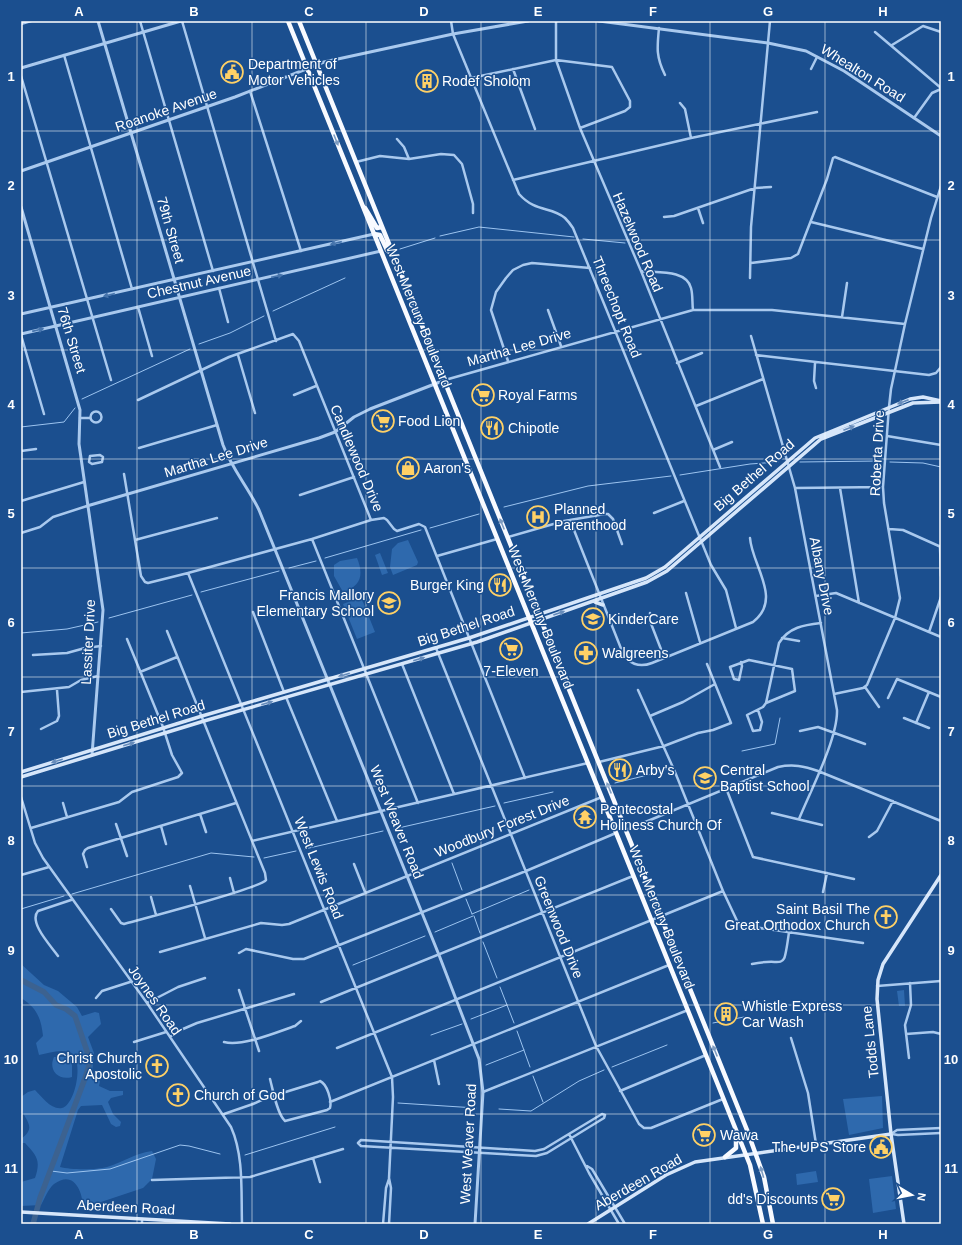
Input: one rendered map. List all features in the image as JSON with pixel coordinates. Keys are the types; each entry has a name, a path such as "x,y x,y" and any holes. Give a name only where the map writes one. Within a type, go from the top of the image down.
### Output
{"highway":[{"name":"West Mercury Boulevard","path":"288,21 528,618 724,1099 756,1187 763,1224"},
{"name":"West Mercury Boulevard","path":"299,21 756,1152 766,1187 773,1224"},
{"path":"362,203 371,215 377,228 382,227"},
{"path":"374,234 380,235 387,250 394,257"},
{"path":"725,1157 736,1148 736,1130"}],"main road":[{"name":"Big Bethel Road","path":"21,772 163,727 470,638 599,594 655,573 815,438 833,429 916,398 941,402"},
{"name":"Big Bethel Road","path":"21,777 204,721 472,644 655,578 701,542 813,445 835,434 916,402 941,402"},
{"path":"833,429 835,434"},
{"path":"590,602 599,602 603,605"},
{"name":"Todds Lane","path":"904,1224 891,1134 877,999 877,986 884,964 941,875"},
{"name":"Aberdeen Road","path":"588,1224 681,1167 700,1161 891,1134"},
{"name":"Aberdeen Road","path":"21,1212 230,1224"}],"street":[{"path":"21,24 31,21"},
{"name":"79th Street","path":"98,21 223,445"},
{"path":"140,21 213,271"},
{"path":"21,68 181,21 276,341"},
{"name":"Threechopt Road","path":"451,21 454,34 471,78 519,194 526,203 566,218 573,228 701,542 711,565 726,590 736,628"},
{"path":"316,64 454,34 528,21"},
{"name":"Hazelwood Road","path":"556,21 556,60 592,162 641,272 720,467"},
{"name":"Whealton Road","path":"600,21 623,22 768,42 798,49 818,56 844,71 941,136"},
{"path":"750,278 760,123 770,21"},
{"path":"892,45 923,26 941,32"},
{"path":"659,28 657,52 658,61 665,75"},
{"path":"876,32 941,89 932,93 914,118"},
{"path":"64,55 132,289"},
{"path":"811,70 818,56"},
{"path":"471,78 556,60 612,67 630,101 630,107 580,128"},
{"name":"Roanoke Avenue","path":"21,171 206,107 316,64"},
{"path":"513,69 535,129"},
{"path":"21,76 111,380"},
{"path":"250,91 301,251"},
{"path":"680,103 685,109 691,138"},
{"path":"513,180 691,138 817,112"},
{"path":"397,139 404,146 409,159"},
{"path":"356,163 380,156 409,159 445,153 457,157 463,168 473,213"},
{"path":"751,263 795,257 811,222 833,158 838,156 937,197"},
{"name":"Roberta Drive","path":"865,687 869,682 899,606 900,590 883,487 889,407 905,324 923,249 941,186"},
{"path":"664,217 674,216 755,188 770,187"},
{"name":"76th Street","path":"21,207 80,406 79,439 84,482"},
{"path":"698,208 704,223"},
{"path":"811,222 923,249"},
{"name":"Chestnut Avenue","path":"21,314 374,234"},
{"name":"Chestnut Avenue","path":"21,334 381,252"},
{"path":"508,361 491,310 492,301 496,292 513,270 523,265 532,263 590,268"},
{"path":"641,272 673,274 684,278 691,288 693,310"},
{"path":"842,317 846,283"},
{"path":"219,288 228,322"},
{"path":"138,307 152,356"},
{"path":"548,310 561,346"},
{"name":"Martha Lee Drive","path":"21,533 40,527 53,517 87,506 335,432 354,418 370,409 434,383 693,310 772,310 905,324"},
{"path":"21,334 44,414"},
{"name":"Candlewood Drive","path":"138,400 200,370 276,341 289,334 297,337 371,520 384,518 397,531 422,525 425,527 525,778"},
{"name":"Albany Drive","path":"751,336 795,488 834,694 837,718 834,732 799,819"},
{"path":"677,363 702,353"},
{"path":"238,355 255,413"},
{"path":"756,356 933,375 939,371 941,367"},
{"path":"815,363 814,381 816,388"},
{"path":"696,406 763,379"},
{"path":"294,395 316,386"},
{"path":"80,418 90,418 93,422 101,421 103,418 102,414 99,413 91,414 90,418"},
{"path":"139,448 217,425"},
{"path":"887,436 941,445"},
{"path":"713,450 732,442"},
{"name":"West Weaver Road","path":"223,445 231,464 253,498 381,811 479,1059 483,1092 475,1224"},
{"path":"21,451 36,449"},
{"path":"81,461 89,460 91,456 100,455 103,457 100,463 92,464 89,460"},
{"path":"124,474 141,576 145,582 152,583 312,539 371,520"},
{"path":"300,495 354,477"},
{"path":"21,501 84,482"},
{"name":"Lassiter Drive","path":"84,482 102,596 103,616 92,755"},
{"path":"795,488 883,487"},
{"path":"840,488 859,603"},
{"path":"654,513 684,501"},
{"path":"508,538 570,520 608,514 613,519 622,544"},
{"path":"135,540 217,518"},
{"path":"570,520 622,650 628,661 633,664 646,665 758,619 766,604 766,592 750,548 750,538"},
{"path":"889,530 903,530 940,547 941,576"},
{"path":"312,539 418,802"},
{"path":"437,556 497,539"},
{"name":"West Lewis Road","path":"188,573 392,1077 393,1097 391,1148 383,1224"},
{"path":"686,593 700,642"},
{"path":"816,596 836,593 941,637"},
{"path":"929,632 941,597"},
{"path":"253,612 284,692"},
{"path":"650,613 650,621 664,657"},
{"path":"766,703 779,643 782,638 794,628 821,623"},
{"path":"111,909 121,923 124,924 261,885 266,880 265,873 167,631"},
{"path":"782,638 799,641"},
{"path":"31,828 119,802 132,792 174,778 182,773 172,755 163,727 127,639"},
{"path":"33,655 67,653 90,647 101,646"},
{"name":"Greenwood Drive","path":"436,648 596,1046 639,1124 647,1128 724,1099"},
{"path":"140,672 177,657"},
{"path":"741,662 742,666 740,680 734,679 730,667 741,662 749,660 792,669 795,691 766,703 758,710 747,715 754,731 760,730 762,722 758,710"},
{"path":"402,664 454,794"},
{"path":"598,762 664,746 730,723 707,664"},
{"path":"21,692 57,690 69,687 90,677 98,676"},
{"path":"888,698 896,680 941,697"},
{"path":"650,716 683,702 715,684"},
{"path":"834,694 865,687 879,707"},
{"path":"41,729 57,721 59,716 57,690"},
{"path":"638,690 664,746 723,891 739,925 863,943"},
{"path":"916,723 929,692"},
{"path":"286,697 337,821"},
{"path":"904,718 929,728"},
{"path":"800,731 818,727 865,744"},
{"path":"252,841 588,763"},
{"path":"626,830 778,767 791,764 818,771 941,821"},
{"path":"726,788 753,857 854,879"},
{"name":"Joynes Road","path":"21,797 38,848 49,867 130,982 147,1003 224,1114 236,1138 239,1156 242,1224"},
{"name":"Woodbury Forest Drive","path":"160,952 261,923 282,925 289,924 602,797"},
{"path":"869,837 877,832 893,801"},
{"path":"63,803 67,817"},
{"path":"87,866 83,854 85,850 236,803"},
{"path":"772,813 822,825"},
{"path":"200,814 206,832"},
{"path":"116,824 127,856"},
{"path":"161,826 166,844"},
{"path":"239,953 246,948 299,960 339,946 421,912 526,872 616,833"},
{"path":"354,864 365,892"},
{"path":"21,875 49,867"},
{"path":"823,892 827,873"},
{"path":"321,1002 634,876"},
{"path":"230,878 234,893"},
{"path":"190,886 205,938"},
{"path":"337,1048 723,891"},
{"path":"151,897 156,915"},
{"path":"58,956 35,924 34,917 38,911 72,900"},
{"path":"752,964 761,962 779,963 783,961 786,957 789,932"},
{"path":"330,1102 670,964"},
{"path":"147,1003 178,987 205,978"},
{"path":"877,986 941,981"},
{"path":"96,998 102,991 130,982"},
{"path":"909,1058 906,1021 911,1005 910,983"},
{"path":"240,990 259,1051"},
{"path":"170,1037 197,1023 294,994"},
{"path":"483,1092 688,1009"},
{"path":"224,1042 231,1044 255,1038 295,1026 301,1021"},
{"path":"134,1042 166,1032"},
{"path":"906,1034 933,1032 941,1034"},
{"path":"791,1038 808,1093 816,1144"},
{"path":"620,1091 706,1055"},
{"path":"434,1060 440,1084"},
{"path":"224,1114 275,1095 321,1082 325,1084 330,1102 330,1108 285,1121 281,1117 275,1095 270,1079"},
{"path":"602,1114 605,1115 604,1118 571,1139 541,1155 391,1148 361,1146 358,1143 361,1140 479,1147 540,1150 602,1114"},
{"path":"891,1134 897,1130 941,1128"},
{"path":"891,1134 898,1136 941,1133"},
{"path":"569,1134 587,1166 589,1173 619,1224"},
{"path":"152,1180 250,1177 343,1149"},
{"path":"313,1158 320,1182"},
{"path":"587,1166 592,1169 626,1224"},
{"name":"West Lewis Road","path":"389,1178 391,1188 389,1224"},
{"path":"142,1219 142,1224"}],"shaded area":[{"path":"408,540 418,562 417,565 393,575 390,567 392,549 398,543"},
{"path":"380,553 388,573 382,575 375,555"},
{"path":"357,558 360,570 359,579 354,587 343,592 334,576 334,565 340,561"},
{"path":"361,597 375,632 357,639 343,604"},
{"path":"21,964 44,985 58,991 77,1007 82,1016 95,1012 99,1013 101,1024 88,1037 94,1053 92,1073 97,1075 100,1081 99,1086 110,1091 123,1091 123,1095 111,1098 108,1102 113,1114 121,1122 120,1126 116,1127 111,1124 102,1105 81,1106 78,1110 60,1167 77,1169 102,1168 139,1154 152,1151 156,1159 152,1179 143,1188 83,1208 83,1202 79,1189 76,1184 67,1179 61,1180 52,1186 41,1205 21,1206 21,1182 35,1178 38,1162 35,1155 25,1143 21,1143 21,1139 29,1131 29,1127 21,1106 21,1097 28,1092 35,1090 50,1105 62,1108 67,1105 75,1090 78,1071 77,1062 74,1055 69,1052 58,1051 39,1055 36,1043 43,1036 42,1030 37,1014 31,1006 21,998"},
{"path":"904,990 905,1006 899,1006 897,991"},
{"path":"54,1057 70,1057 72,1059 72,1077 67,1078 59,1076 53,1070 52,1062"},
{"path":"882,1096 883,1128 849,1135 843,1099"},
{"path":"816,1171 818,1182 797,1185 796,1174"},
{"path":"892,1176 896,1209 873,1213 869,1179"}],"waterway":[{"path":"440,236 479,227 574,237"},
{"path":"400,249 435,238"},
{"path":"583,239 625,243"},
{"path":"273,311 345,278"},
{"path":"199,344 230,333 264,316"},
{"path":"82,399 190,349"},
{"path":"21,427 64,422 75,408"},
{"path":"800,462 880,461"},
{"path":"680,475 750,464 778,462"},
{"path":"890,462 923,463 941,467"},
{"path":"504,507 588,486 671,476"},
{"path":"430,528 479,514"},
{"path":"325,558 421,530"},
{"path":"289,568 316,561"},
{"path":"201,592 279,571"},
{"path":"109,618 192,595"},
{"path":"21,633 67,629 98,622"},
{"path":"742,751 775,744 780,718"},
{"path":"615,783 670,768"},
{"path":"504,803 553,792"},
{"path":"394,829 495,806"},
{"path":"305,849 383,831"},
{"path":"264,858 296,851"},
{"path":"72,894 211,853 254,857"},
{"path":"452,863 462,890"},
{"path":"472,914 529,890"},
{"path":"21,909 64,896"},
{"path":"466,899 472,914"},
{"path":"435,932 473,916"},
{"path":"474,916 480,933"},
{"path":"353,965 425,936"},
{"path":"483,942 497,978"},
{"path":"21,980 44,992 56,1005 66,1009 75,1016 89,1057 89,1066 84,1081 40,1198 33,1224"},
{"path":"500,987 514,1023"},
{"path":"471,1019 507,1005"},
{"path":"713,1023 744,1017"},
{"path":"431,1035 462,1024"},
{"path":"517,1031 530,1067"},
{"path":"612,1067 667,1045"},
{"path":"486,1065 524,1050"},
{"path":"499,1109 531,1111 579,1081 604,1070"},
{"path":"533,1076 543,1102"},
{"path":"398,1103 476,1108"},
{"path":"245,1155 335,1127"},
{"path":"51,1171 67,1173 110,1169 180,1145 220,1154"}],"place":[{"name":"Department of Motor Vehicles","path":"232,72"},
{"name":"Rodef Sholom","path":"427,81"},
{"name":"Royal Farms","path":"483,395"},
{"name":"Food Lion","path":"383,421"},
{"name":"Chipotle","path":"492,428"},
{"name":"Aaron's","path":"408,468"},
{"name":"Planned Parenthood","path":"538,517"},
{"name":"Burger King","path":"500,585"},
{"name":"Francis Mallory Elementary School","path":"389,603"},
{"name":"KinderCare","path":"593,619"},
{"name":"7-Eleven","path":"511,649"},
{"name":"Walgreens","path":"586,653"},
{"name":"Arby's","path":"620,770"},
{"name":"Central Baptist School","path":"705,778"},
{"name":"Pentecostal Holiness Church Of","path":"585,817"},
{"name":"Saint Basil The Great Orthodox Church","path":"886,917"},
{"name":"Whistle Express Car Wash","path":"726,1014"},
{"name":"Christ Church Apostolic","path":"157,1066"},
{"name":"Church of God","path":"178,1095"},
{"name":"Wawa","path":"704,1135"},
{"name":"The UPS Store","path":"881,1147"},
{"name":"dd's Discounts","path":"833,1199"}]}
